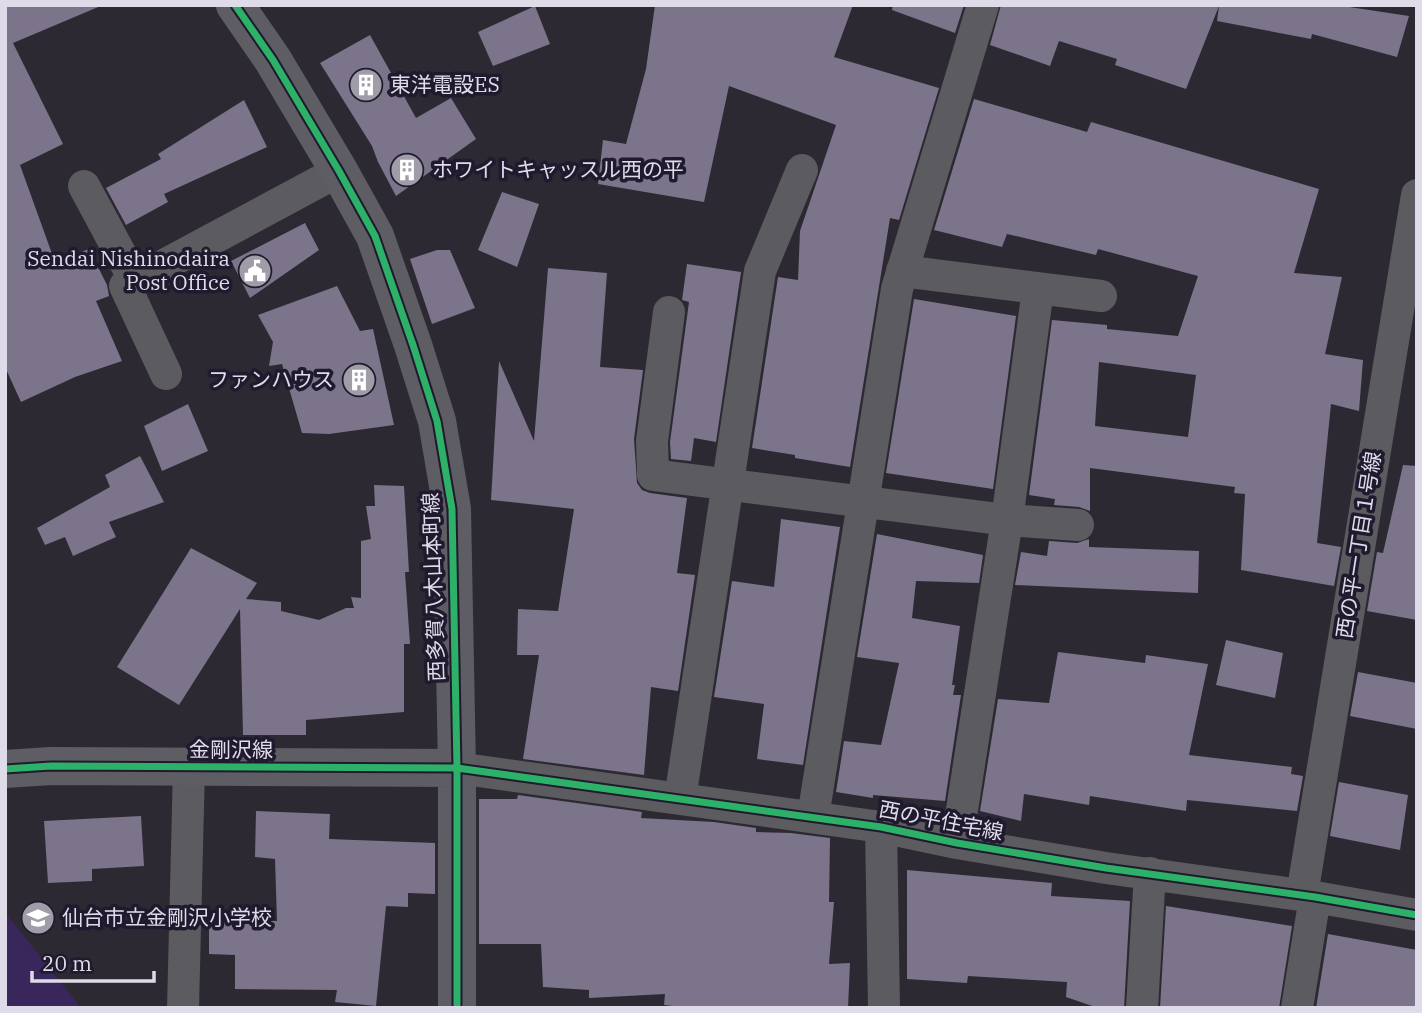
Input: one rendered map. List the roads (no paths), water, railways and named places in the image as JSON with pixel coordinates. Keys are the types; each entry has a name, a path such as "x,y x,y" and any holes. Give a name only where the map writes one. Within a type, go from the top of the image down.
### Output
{"street":[{"name":"西多賀八木山本町線","path":"235,5 273,60 374,236 437,421 452,509 457,768 457,1008"},
{"path":"813,817 897,289 983,5"},
{"path":"680,799 760,271 802,170"},
{"path":"166,374 125,286 339,171"},
{"path":"84,186 135,281"},
{"name":"西の平一丁目１号線","path":"1297,1008 1309,896 1417,195"},
{"path":"902,271 1101,296"},
{"path":"957,842 1007,520 1038,289"},
{"path":"669,312 652,441 653,475 1007,520 1079,525"},
{"name":"金剛沢線","path":"5,769 51,766 457,768"},
{"path":"183,1008 189,767"},
{"name":"西の平住宅線","path":"457,768 881,827 1106,868 1309,896 1417,915"},
{"path":"881,827 884,1008"},
{"path":"1142,1008 1150,873"}],"place":[{"name":"東洋電設ES","path":"366,85"},
{"name":"ホワイトキャッスル西の平","path":"407,170"},
{"name":"Sendai Nishinodaira Post Office","path":"255,271"},
{"name":"ファンハウス","path":"359,380"},
{"name":"仙台市立金剛沢小学校","path":"38,918"}]}
